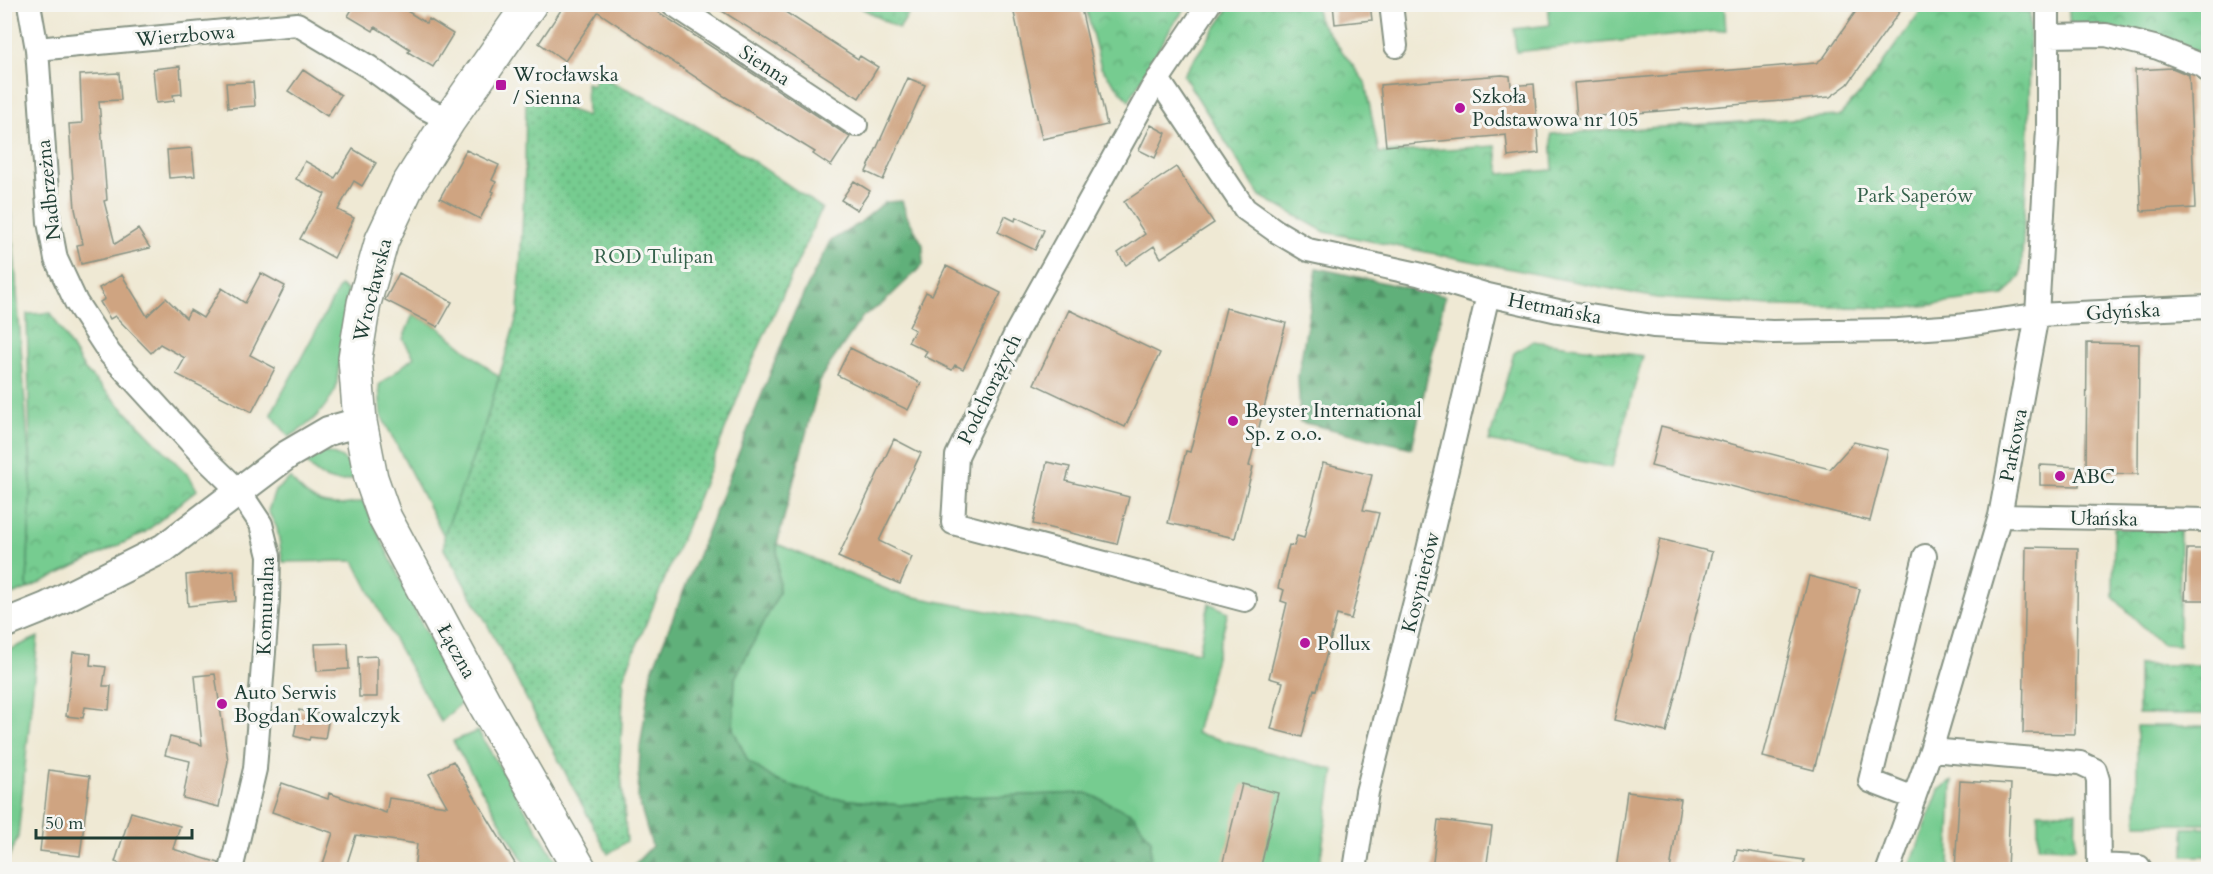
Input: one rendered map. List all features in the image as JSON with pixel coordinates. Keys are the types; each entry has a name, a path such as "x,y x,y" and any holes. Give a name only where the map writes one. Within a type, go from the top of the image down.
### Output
{"main road":[{"name":"Wrocławska","path":"360,422 356,358 364,303 382,240 408,185 449,120 530,4"},
{"name":"Łączna","path":"360,422 371,478 385,518 486,706 580,870"}],"street":[{"name":"Nadbrzeżna","path":"29,4 37,49 49,222 56,259 76,302 110,354 205,458 239,491"},
{"name":"Sienna","path":"673,4 856,125"},
{"name":"Podchorążych","path":"1209,4 1158,79 1017,331 957,456 953,523 1245,600"},
{"path":"1391,4 1396,46"},
{"name":"Parkowa","path":"1888,870 1931,750 2000,516 2037,315 2048,129 2048,4"},
{"name":"Wierzbowa","path":"37,49 297,24 369,67 425,108 449,120"},
{"path":"2048,36 2106,35 2158,48 2208,69"},
{"name":"Hetmańska","path":"1158,79 1245,209 1308,250 1418,274 1488,295 1558,311 1653,326 1744,332 1898,330 1958,326 2037,315"},
{"name":"Kosynierów","path":"1355,870 1367,792 1428,550 1488,295"},
{"name":"Gdyńska","path":"2037,315 2208,307"},
{"path":"4,624 46,607 164,548 287,455 328,430 360,422"},
{"name":"Komunalna","path":"231,870 255,769 268,599 268,556 261,524 239,491"},
{"name":"Ułańska","path":"2000,516 2208,520"},
{"path":"1914,798 1870,781 1925,556"},
{"path":"1931,750 2080,763 2095,770 2098,780 2099,867 2139,867 2141,870"}],"green space":[{"path":"914,4 899,29 856,5"},
{"name":"Park Saperów","path":"1232,4 1316,5 1318,19 1365,82 1379,153 1496,146 1500,174 1553,170 1551,134 1839,116 1863,90 1925,5 2016,5 2017,11 2030,12 2029,129 2021,276 2004,296 1906,308 1770,306 1657,298 1325,232 1260,196 1183,75"},
{"path":"1085,5 1188,5 1172,26 1129,101 1101,68"},
{"path":"1548,5 1724,5 1726,30 1516,52 1514,29 1550,25"},
{"path":"2068,5 2208,5 2208,55 2103,26 2070,26"},
{"name":"ROD Tulipan","path":"595,74 663,106 741,153 822,208 750,367 624,676 620,762 627,841 608,854 484,618 444,549 444,536 484,428 518,313 526,94 587,116 586,83 594,85"},
{"path":"4,155 12,224 31,483 27,589 5,598"},
{"path":"902,201 907,216 923,245 923,265 881,305 863,316 821,377 777,544 779,593 735,678 733,729 748,761 777,781 831,798 900,805 966,797 1087,793 1133,814 1151,840 1150,869 630,869 652,846 638,798 640,748 651,673 795,311 830,241 857,225 885,202"},
{"path":"1317,268 1445,296 1412,448 1300,422 1298,376"},
{"path":"340,286 348,291 336,389 316,417 289,437 271,414"},
{"path":"51,313 85,370 190,477 197,490 144,533 27,589 31,483 27,314"},
{"path":"413,314 438,327 499,377 484,428 444,536 381,415 379,385 414,357 403,339"},
{"path":"1533,341 1643,356 1612,468 1489,441 1514,353"},
{"path":"322,452 344,459 351,466 356,477 334,481 315,472 305,460"},
{"path":"290,478 306,494 322,503 341,505 363,501 421,623 464,700 441,722 397,645 354,561 283,562 277,528 268,511 275,491"},
{"path":"2114,528 2180,530 2179,645 2161,644 2113,597"},
{"path":"777,544 895,593 1199,652 1209,603 1228,612 1196,733 1334,770 1319,869 1150,869 1151,840 1086,793 966,797 900,805 831,798 777,781 748,761 733,729 735,678 779,593"},
{"path":"38,637 18,837 5,866 5,652"},
{"path":"2138,665 2208,665 2208,714 2138,714"},
{"path":"2137,726 2208,726 2208,824 2137,824"},
{"path":"478,731 561,869 528,869 453,741"},
{"path":"1952,781 1949,869 1909,869 1939,790"},
{"path":"2038,812 2076,812 2075,848 2038,847"},
{"path":"2184,828 2208,828 2208,856 2184,856"}],"building":[{"path":"355,4 396,4 426,23 429,19 453,34 433,67 408,52 410,49 375,27 373,31 348,16"},
{"path":"565,4 646,4 850,137 831,166 813,154 815,152 724,96 598,12 565,61 539,43"},
{"path":"711,4 773,4 858,59 860,56 878,67 859,98"},
{"path":"1012,4 1080,4 1107,125 1042,139"},
{"path":"1333,4 1370,4 1372,20 1335,24"},
{"path":"1861,4 1905,4 1848,84 1830,97 1577,118 1574,83 1816,63 1824,57"},
{"path":"180,66 182,94 173,95 174,101 156,103 153,69"},
{"path":"2172,68 2189,75 2195,208 2141,211 2135,70"},
{"path":"303,70 341,95 327,116 288,91"},
{"path":"119,73 121,100 99,101 107,200 104,201 115,244 138,229 150,248 81,264 77,245 83,244 75,209 69,124 82,123 80,75"},
{"path":"1510,76 1511,86 1534,84 1539,153 1508,157 1506,135 1386,146 1380,85"},
{"path":"908,78 925,85 883,180 866,172"},
{"path":"253,82 255,106 228,108 226,83"},
{"path":"1151,125 1166,133 1155,158 1139,150"},
{"path":"192,148 195,176 169,178 167,150"},
{"path":"353,149 376,163 362,186 354,181 338,210 354,218 334,258 300,239 325,194 296,179 305,161 335,178"},
{"path":"466,150 499,165 492,180 496,182 492,191 494,192 480,219 440,198"},
{"path":"1176,167 1214,223 1161,258 1154,246 1126,265 1118,253 1145,234 1124,202"},
{"path":"854,181 870,191 857,210 841,200"},
{"path":"1005,216 1015,221 1016,217 1044,230 1035,250 998,232"},
{"path":"946,266 1001,293 963,369 955,365 952,370 924,356 927,351 908,342 915,330 909,327 926,292 932,295"},
{"path":"261,273 285,286 250,355 275,368 252,412 176,374 185,358 160,344 151,353 115,316 110,319 100,302 105,299 99,288 122,275 147,316 166,298 186,318 190,310 203,318 222,288 245,303"},
{"path":"399,273 452,302 438,327 385,300"},
{"path":"1226,308 1286,323 1249,466 1253,467 1235,538 1168,523 1186,451 1190,452"},
{"path":"1069,310 1160,353 1125,427 1034,384"},
{"path":"2087,343 2139,344 2138,474 2086,473"},
{"path":"850,348 921,383 908,410 837,375"},
{"path":"1661,426 1830,469 1854,442 1888,450 1870,521 1651,466"},
{"path":"894,439 921,453 879,541 912,557 900,584 838,557"},
{"path":"1047,462 1070,467 1066,481 1129,497 1117,544 1033,524"},
{"path":"1323,463 1372,475 1363,510 1379,513 1351,619 1337,615 1302,737 1271,729 1283,682 1269,678 1287,603 1281,601 1284,590 1278,588 1289,545 1294,546 1297,536 1304,538"},
{"name":"ABC","path":"2040,465 2080,467 2079,486 2040,485"},
{"path":"1660,539 1712,552 1666,732 1615,720"},
{"path":"2026,547 2078,548 2075,734 2023,733"},
{"path":"2187,549 2208,549 2208,600 2185,600"},
{"path":"234,570 236,601 188,606 186,575"},
{"path":"1809,576 1860,589 1814,770 1763,757"},
{"path":"348,643 349,669 317,671 315,644"},
{"path":"73,652 91,654 90,665 106,667 103,686 111,686 109,710 85,707 83,718 66,716"},
{"path":"377,656 377,697 359,697 358,657"},
{"path":"215,674 228,761 219,807 183,798 190,761 165,755 170,737 202,745 195,676"},
{"path":"299,710 329,716 325,739 310,737 309,740 294,736"},
{"path":"453,761 519,870 414,870 417,844 356,835 345,870 321,870 333,833 272,812 282,783 328,799 329,793 386,813 389,798 447,806 429,774"},
{"path":"49,770 90,776 80,856 40,851"},
{"path":"1960,781 2011,784 2007,870 1955,870"},
{"path":"1242,784 1278,793 1260,870 1221,870"},
{"path":"1627,792 1681,799 1670,870 1616,870"},
{"path":"131,812 180,826 173,849 219,863 218,870 140,870 115,862"},
{"path":"1438,820 1492,827 1486,870 1432,870"},
{"path":"1737,850 1804,860 1803,870 1734,870"}],"place":[{"name":"Wrocławska / Sienna","path":"501,85"},
{"name":"Szkoła Podstawowa nr 105","path":"1460,108"},
{"name":"Beyster International Sp. z o.o.","path":"1233,421"},
{"name":"ABC","path":"2060,476"},
{"name":"Pollux","path":"1305,643"},
{"name":"Auto Serwis Bogdan Kowalczyk","path":"222,704"}]}
